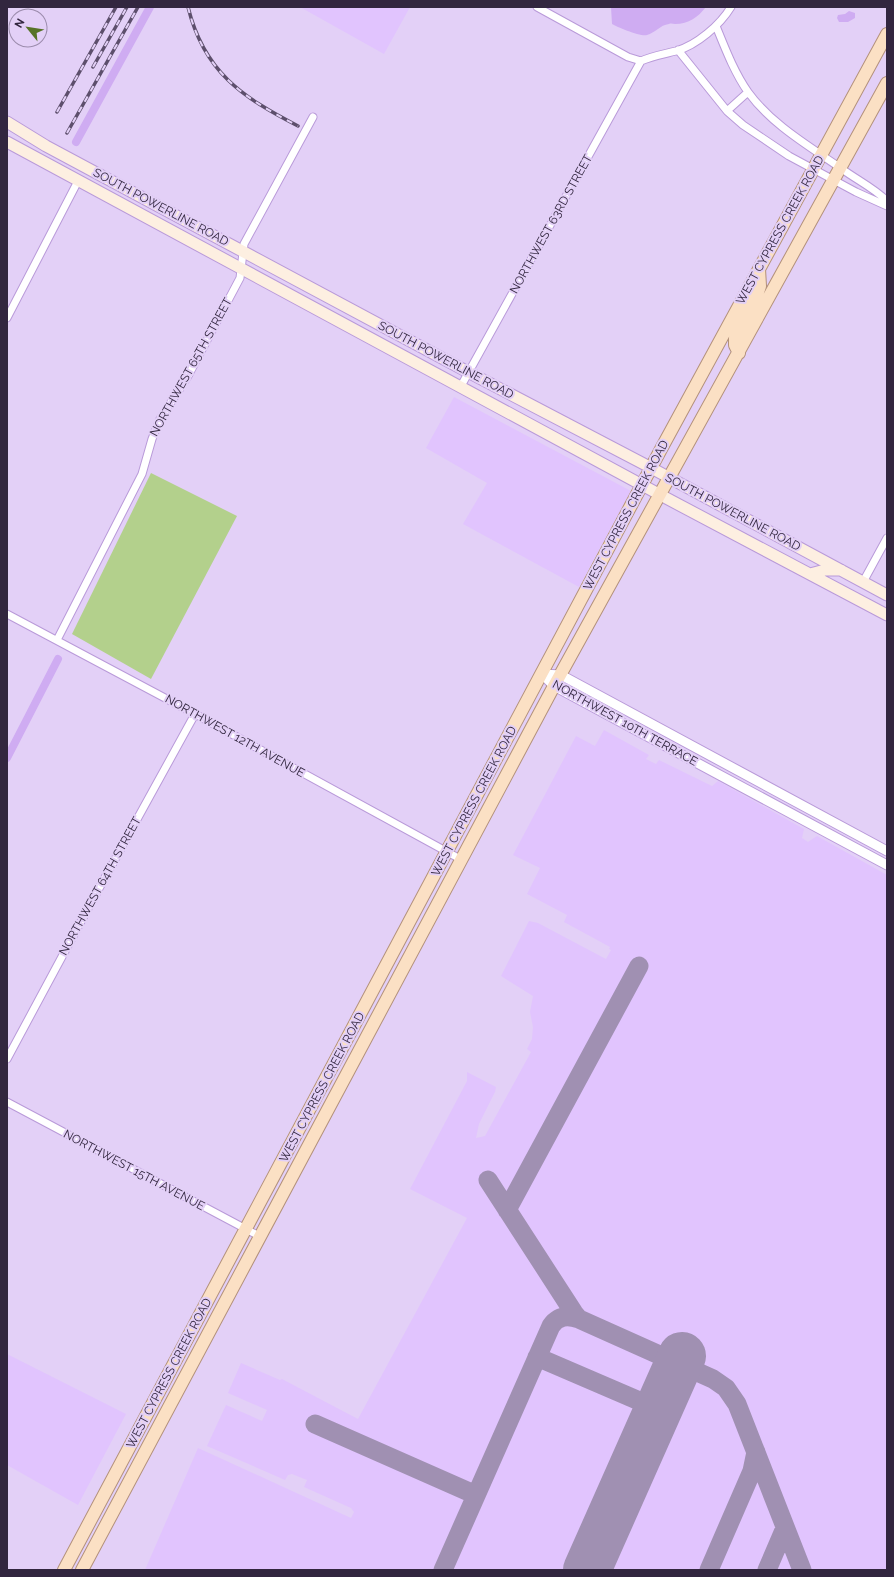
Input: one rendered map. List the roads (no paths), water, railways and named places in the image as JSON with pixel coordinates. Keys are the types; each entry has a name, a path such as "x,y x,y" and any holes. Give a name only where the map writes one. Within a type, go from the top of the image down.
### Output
{"main road":[{"name":"WEST CYPRESS CREEK ROAD","path":"64,1570 651,468 887,34"},
{"name":"WEST CYPRESS CREEK ROAD","path":"82,1570 554,686 887,83"},
{"name":"SOUTH POWERLINE ROAD","path":"7,122 46,146 887,595"},
{"name":"SOUTH POWERLINE ROAD","path":"7,142 660,495 887,615"},
{"path":"739,353 735,345 735,338 757,295 760,286 759,268"},
{"path":"810,574 825,570 841,570"},
{"path":"320,1091 317,1108 322,1121"}],"street":[{"path":"537,7 628,57 641,61 650,57 678,50 703,36 716,26 731,7"},
{"path":"716,26 748,92 778,124 881,195 887,201"},
{"path":"678,50 727,110 742,125 789,156 877,203 887,206"},
{"name":"NORTHWEST 63RD STREET","path":"460,386 641,61"},
{"path":"727,110 748,92"},
{"name":"NORTHWEST 65TH STREET","path":"57,640 142,474 152,439 160,419 188,376 240,278 243,251 246,240 313,117"},
{"path":"7,318 78,181"},
{"path":"863,582 887,538"},
{"name":"NORTHWEST 12TH AVENUE","path":"7,614 195,714 462,860"},
{"name":"NORTHWEST 10TH TERRACE","path":"542,674 561,675 887,851"},
{"name":"NORTHWEST 10TH TERRACE","path":"542,674 554,686 887,865"},
{"name":"NORTHWEST 64TH STREET","path":"7,1059 195,714"},
{"path":"712,771 717,760"},
{"name":"NORTHWEST 15TH AVENUE","path":"7,1102 260,1237"}],"waterway":[{"path":"76,142 150,7"},
{"path":"7,758 58,659"}],"railway":[{"path":"57,112 116,7"},
{"path":"93,67 127,7"},
{"path":"67,133 138,7"},
{"path":"188,7 195,30 204,49 215,66 243,93 259,104 298,126"}]}
